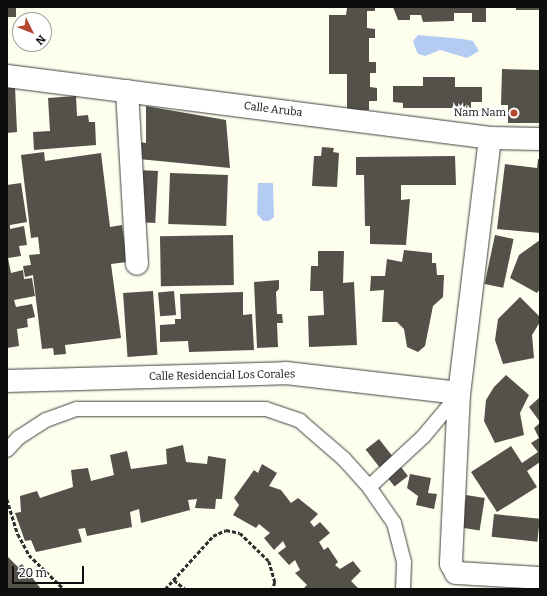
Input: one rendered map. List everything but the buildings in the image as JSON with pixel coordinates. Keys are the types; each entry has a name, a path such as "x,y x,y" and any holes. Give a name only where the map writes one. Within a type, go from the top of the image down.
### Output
{"street":[{"name":"Calle Aruba","path":"7,76 490,138 540,139"},
{"path":"127,91 136,264"},
{"path":"490,138 459,393 450,564 456,573 516,583 540,578"},
{"name":"Calle Residencial Los Corales","path":"7,381 286,373 459,393"}],"lane":[{"path":"368,487 423,437 459,393"},
{"path":"7,450 18,438 46,420 77,409 266,409 300,421 344,459 368,487 394,523 404,562 403,589"}],"path":[{"path":"7,499 18,534 29,555 64,589"},
{"path":"165,589 212,536 226,530 240,533 269,562 275,582 273,589"},
{"path":"174,580 186,589"}],"water":[{"path":"418,35 473,41 479,51 467,58 440,50 425,56 418,54 413,41"},
{"path":"258,183 273,183 274,217 269,221 263,221 257,214"}],"place":[{"name":"Nam Nam","path":"514,113"}]}
